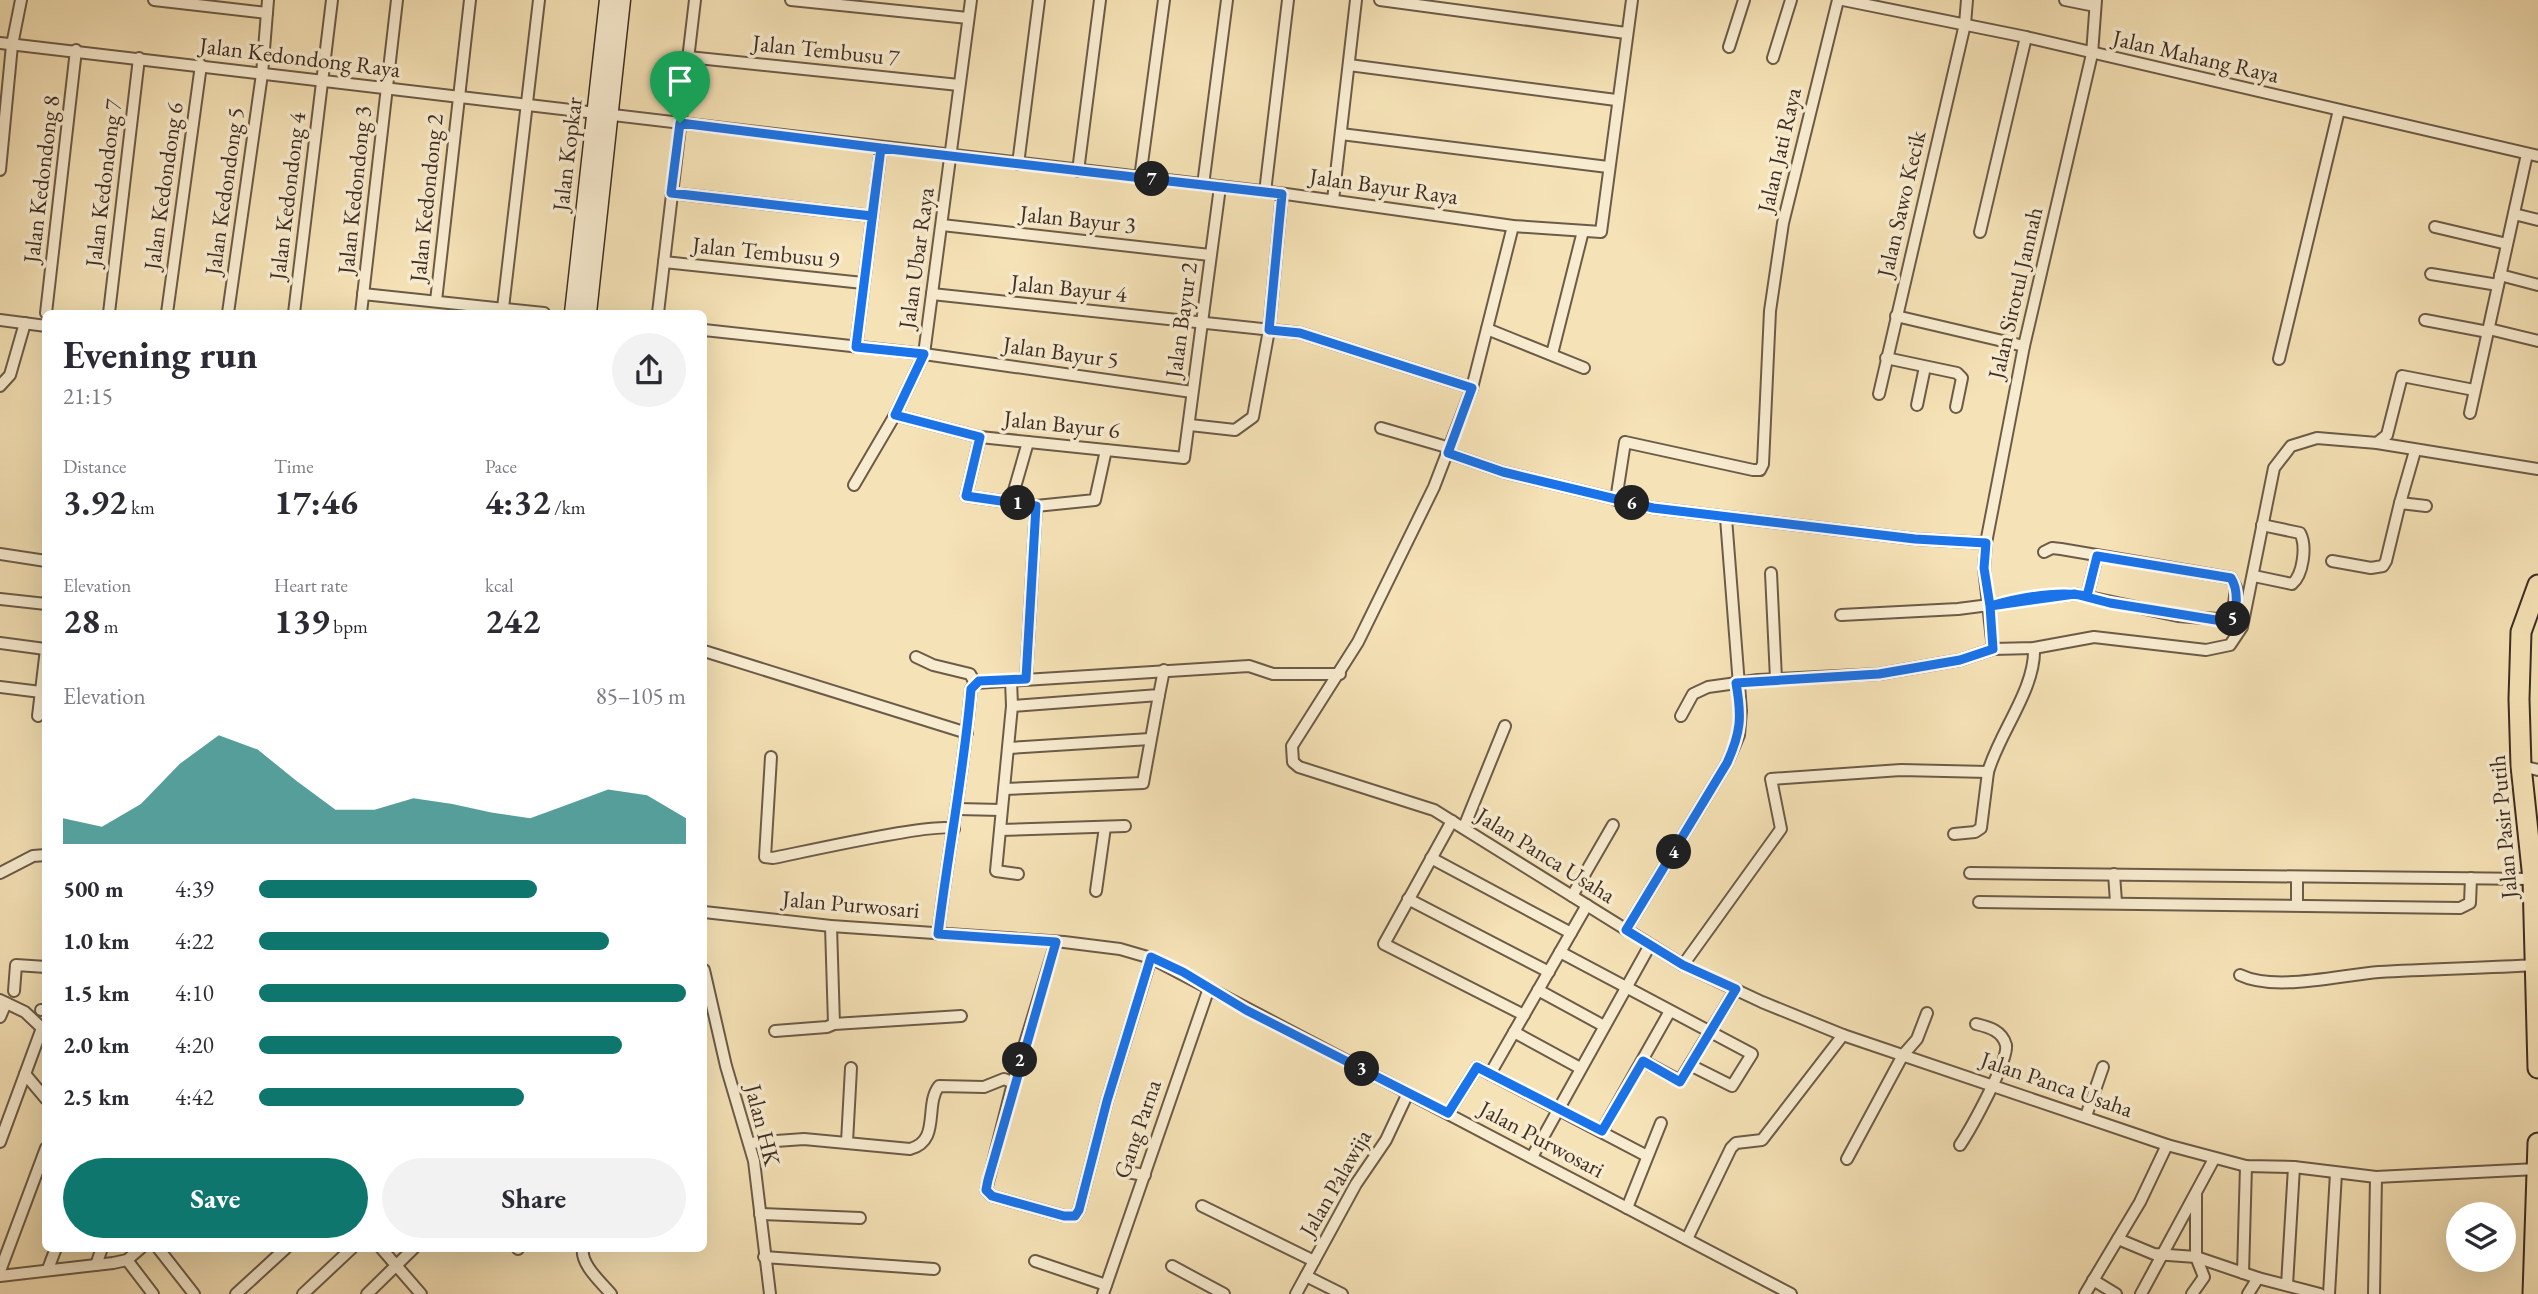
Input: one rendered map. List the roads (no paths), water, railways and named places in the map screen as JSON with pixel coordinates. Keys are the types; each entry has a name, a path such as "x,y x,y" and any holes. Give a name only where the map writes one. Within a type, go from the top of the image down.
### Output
{"highway":[{"name":"Jalan Pasir Putih","path":"2538,585 2521,632 2530,768 2538,1068"},
{"path":"2533,1294 2538,1143"}],"street":[{"path":"0,170 6,44 21,0"},
{"path":"154,0 267,13"},
{"name":"Jalan Kedondong 5","path":"228,310 262,74 268,0"},
{"name":"Jalan Kedondong 4","path":"295,310 331,0"},
{"name":"Jalan Kedondong 3","path":"361,310 397,0"},
{"name":"Jalan Kedondong 2","path":"436,301 470,0"},
{"path":"503,309 539,0"},
{"name":"Jalan Kopkar","path":"574,310 582,295 602,114 608,0"},
{"name":"Jalan Kopkar","path":"602,114 622,0"},
{"path":"658,310 695,0"},
{"path":"791,0 968,18"},
{"name":"Jalan Ubar Raya","path":"854,485 895,415 924,354 971,0"},
{"path":"1018,164 1039,0"},
{"path":"1078,171 1100,0"},
{"path":"1140,178 1164,0"},
{"path":"1203,185 1227,0"},
{"path":"1265,192 1288,0"},
{"path":"1333,200 1356,0"},
{"path":"1380,0 1626,33"},
{"path":"1552,354 1583,231 1601,232 1616,100 1632,0"},
{"path":"1730,47 1744,0"},
{"path":"1773,58 1791,0"},
{"name":"Jalan Mahang Raya","path":"1841,0 2026,37 2533,155"},
{"name":"Jalan Jati Raya","path":"1616,500 1625,442 1759,470 1763,464 1770,311 1783,223 1841,0"},
{"name":"Jalan Sawo Kecik","path":"1879,394 1965,24 1967,0"},
{"path":"2065,0 2096,3"},
{"name":"Jalan Sirotul Jannah","path":"1993,649 1984,568 1986,543 2024,346 2092,54 2096,3"},
{"path":"1980,233 2026,37"},
{"name":"Jalan Kedondong Raya","path":"6,44 76,50 322,83 602,114"},
{"name":"Jalan Kedondong 8","path":"46,310 76,50"},
{"name":"Jalan Tembusu 7","path":"688,57 960,85"},
{"name":"Jalan Kedondong 7","path":"109,310 139,58"},
{"name":"Jalan Kedondong 6","path":"167,310 201,65"},
{"path":"1349,65 1616,100"},
{"path":"2279,359 2339,110"},
{"name":"Jalan Bayur Raya","path":"602,114 1333,200 1513,226 1583,231"},
{"path":"1341,134 1608,167"},
{"path":"856,347 881,148"},
{"path":"2470,413 2514,214 2533,155"},
{"name":"Jalan Bayur 2","path":"1184,458 1220,187"},
{"path":"671,193 872,216"},
{"path":"1190,425 1235,430 1253,417 1269,330 1282,194"},
{"path":"2514,214 2538,220"},
{"name":"Jalan Bayur 3","path":"942,225 1210,255"},
{"name":"Jalan Panca Usaha","path":"1513,226 1472,388 1449,451 1390,582 1340,674 1294,742 1290,751 1293,762 1299,767 1434,810 1683,965 1736,989 1843,1035 2167,1144 2246,1166 2294,1167 2376,1177 2537,1169"},
{"path":"2435,227 2507,244"},
{"name":"Jalan Tembusu 9","path":"664,262 863,283"},
{"path":"2431,274 2538,285"},
{"path":"363,294 513,310"},
{"name":"Jalan Bayur 4","path":"932,294 1300,333 1472,388"},
{"name":"Jalan Kopkar","path":"582,295 587,310"},
{"path":"1896,316 2024,346"},
{"path":"0,320 42,324"},
{"path":"2425,320 2538,341"},
{"path":"0,386 10,375 25,323"},
{"path":"1487,329 1584,368"},
{"name":"Jalan Bayur 5","path":"707,330 924,354 1192,391"},
{"path":"1886,358 1949,371 1962,378 1956,407"},
{"path":"1917,405 1925,366"},
{"path":"2377,443 2387,435 2402,376 2474,390"},
{"name":"Jalan Bayur 6","path":"895,415 980,437 1184,458"},
{"path":"1381,428 1503,472 1616,500 1726,518 1915,539 1986,543"},
{"path":"980,437 966,496 1036,506 1095,500 1106,450"},
{"path":"1681,716 1697,691 1776,679 1879,674 1960,660 1993,649 2034,648 2094,637 2206,650 2230,645 2242,628 2274,468 2291,446 2317,438 2377,443 2538,469"},
{"path":"1011,501 1028,442"},
{"path":"2332,561 2371,568 2382,566 2386,561 2415,451"},
{"path":"2400,503 2426,506"},
{"path":"1026,679 1036,506"},
{"path":"1626,930 1727,763 1740,736 1741,711 1736,683 1726,518"},
{"path":"2253,576 2292,584 2301,570 2303,538 2300,533 2262,525"},
{"path":"1841,615 1894,615 1990,606 2075,594 2124,606 2228,622 2234,614 2236,588 2231,578 2052,548 2044,552"},
{"path":"0,554 42,560"},
{"path":"2087,596 2097,556"},
{"path":"1771,573 1776,679"},
{"path":"0,599 42,604"},
{"path":"0,643 42,648"},
{"path":"1954,834 1975,832 1981,828 1988,772 1999,740 2034,669 2034,648"},
{"path":"707,652 967,733"},
{"path":"916,657 933,665 970,674 975,683"},
{"path":"975,683 1249,666 1273,674 1340,674"},
{"path":"1004,789 1143,783 1164,670"},
{"path":"1011,680 1009,748 996,872 1018,874"},
{"path":"38,716 42,683"},
{"path":"938,934 958,809 971,689 975,683"},
{"path":"0,687 41,692"},
{"path":"1012,706 1159,695"},
{"path":"1464,827 1505,726"},
{"path":"1009,748 1150,739"},
{"path":"771,757 763,850 767,859 921,829 949,826 954,829"},
{"path":"1683,965 1781,829 1771,779 1901,770 1988,772"},
{"path":"958,809 1001,810"},
{"path":"1452,821 1384,944 1524,1015"},
{"path":"1572,896 1613,825"},
{"path":"1000,831 1125,826"},
{"path":"1097,891 1105,827"},
{"path":"0,873 26,859 42,856"},
{"path":"1431,858 1571,933"},
{"path":"1970,873 2533,879"},
{"path":"2114,874 2116,902"},
{"path":"2297,877 2297,905"},
{"path":"1979,902 2460,908 2470,903 2471,878"},
{"path":"1408,899 1549,972"},
{"path":"1490,1074 1587,905"},
{"name":"Jalan Purwosari","path":"707,912 831,926 1056,942 1120,949 1151,957 1246,1010 1791,1294"},
{"path":"831,926 834,1024"},
{"path":"1056,942 1014,1083 986,1190 992,1196 1064,1216 1075,1216 1083,1199 1107,1101 1151,957"},
{"path":"1532,1157 1650,945"},
{"path":"1560,952 1752,1054 1732,1086 1690,1065"},
{"path":"14,991 16,965 42,967"},
{"path":"2240,975 2259,982 2371,973 2537,965"},
{"name":"Jalan HK","path":"707,983 726,1066 749,1143 770,1294"},
{"name":"Gang Parna","path":"1105,1289 1209,988"},
{"path":"1643,1061 1680,1082 1736,989"},
{"path":"1538,990 1604,1027"},
{"path":"0,1017 3,1002 24,1012 42,1028"},
{"path":"1602,1131 1670,1010"},
{"path":"1847,1159 1903,1055 1917,1039 1927,1013"},
{"path":"775,1031 827,1027 834,1024 961,1016"},
{"path":"1960,1145 1993,1084 2006,1044 1991,1027 1976,1024"},
{"path":"1514,1031 1580,1068"},
{"path":"0,1142 42,1035"},
{"path":"1687,1239 1731,1148 1736,1143 1762,1140 1843,1035"},
{"path":"1448,1113 1477,1067 1647,1156"},
{"path":"2085,1116 2104,1067"},
{"path":"847,1142 851,1068"},
{"path":"25,1074 42,1093"},
{"path":"749,1143 804,1139 894,1148 918,1147 928,1136 933,1095 939,1086 984,1087 1004,1079 1014,1083"},
{"name":"Jalan Palawija","path":"1296,1294 1356,1184 1386,1140 1408,1093"},
{"path":"1627,1208 1661,1123"},
{"path":"2085,1294 2167,1144"},
{"path":"42,1159 0,1274 127,1260 136,1252"},
{"path":"2141,1294 2214,1159"},
{"path":"2244,1273 2246,1166"},
{"path":"2287,1285 2294,1167"},
{"path":"1120,1171 1145,1175"},
{"path":"2329,1294 2336,1173"},
{"path":"2374,1294 2376,1177"},
{"path":"2192,1294 2204,1277 2196,1257 2196,1194"},
{"path":"1202,1206 1314,1261"},
{"path":"760,1214 860,1218"},
{"path":"2182,1218 2198,1224"},
{"path":"2118,1238 2154,1254 2196,1257 2259,1278 2320,1294"},
{"path":"48,1269 54,1252"},
{"path":"96,1265 101,1252"},
{"path":"161,1252 194,1294"},
{"path":"240,1293 282,1252"},
{"path":"303,1294 348,1252"},
{"path":"384,1252 422,1294"},
{"path":"367,1294 410,1252"},
{"path":"582,1252 587,1264 611,1294"},
{"path":"764,1256 934,1269"},
{"path":"127,1260 153,1294"},
{"path":"1035,1261 1105,1289"},
{"path":"1172,1266 1224,1294"},
{"path":"1306,1276 1342,1294"},
{"path":"2248,1294 2259,1278"},
{"path":"2093,1280 2116,1294"}]}
